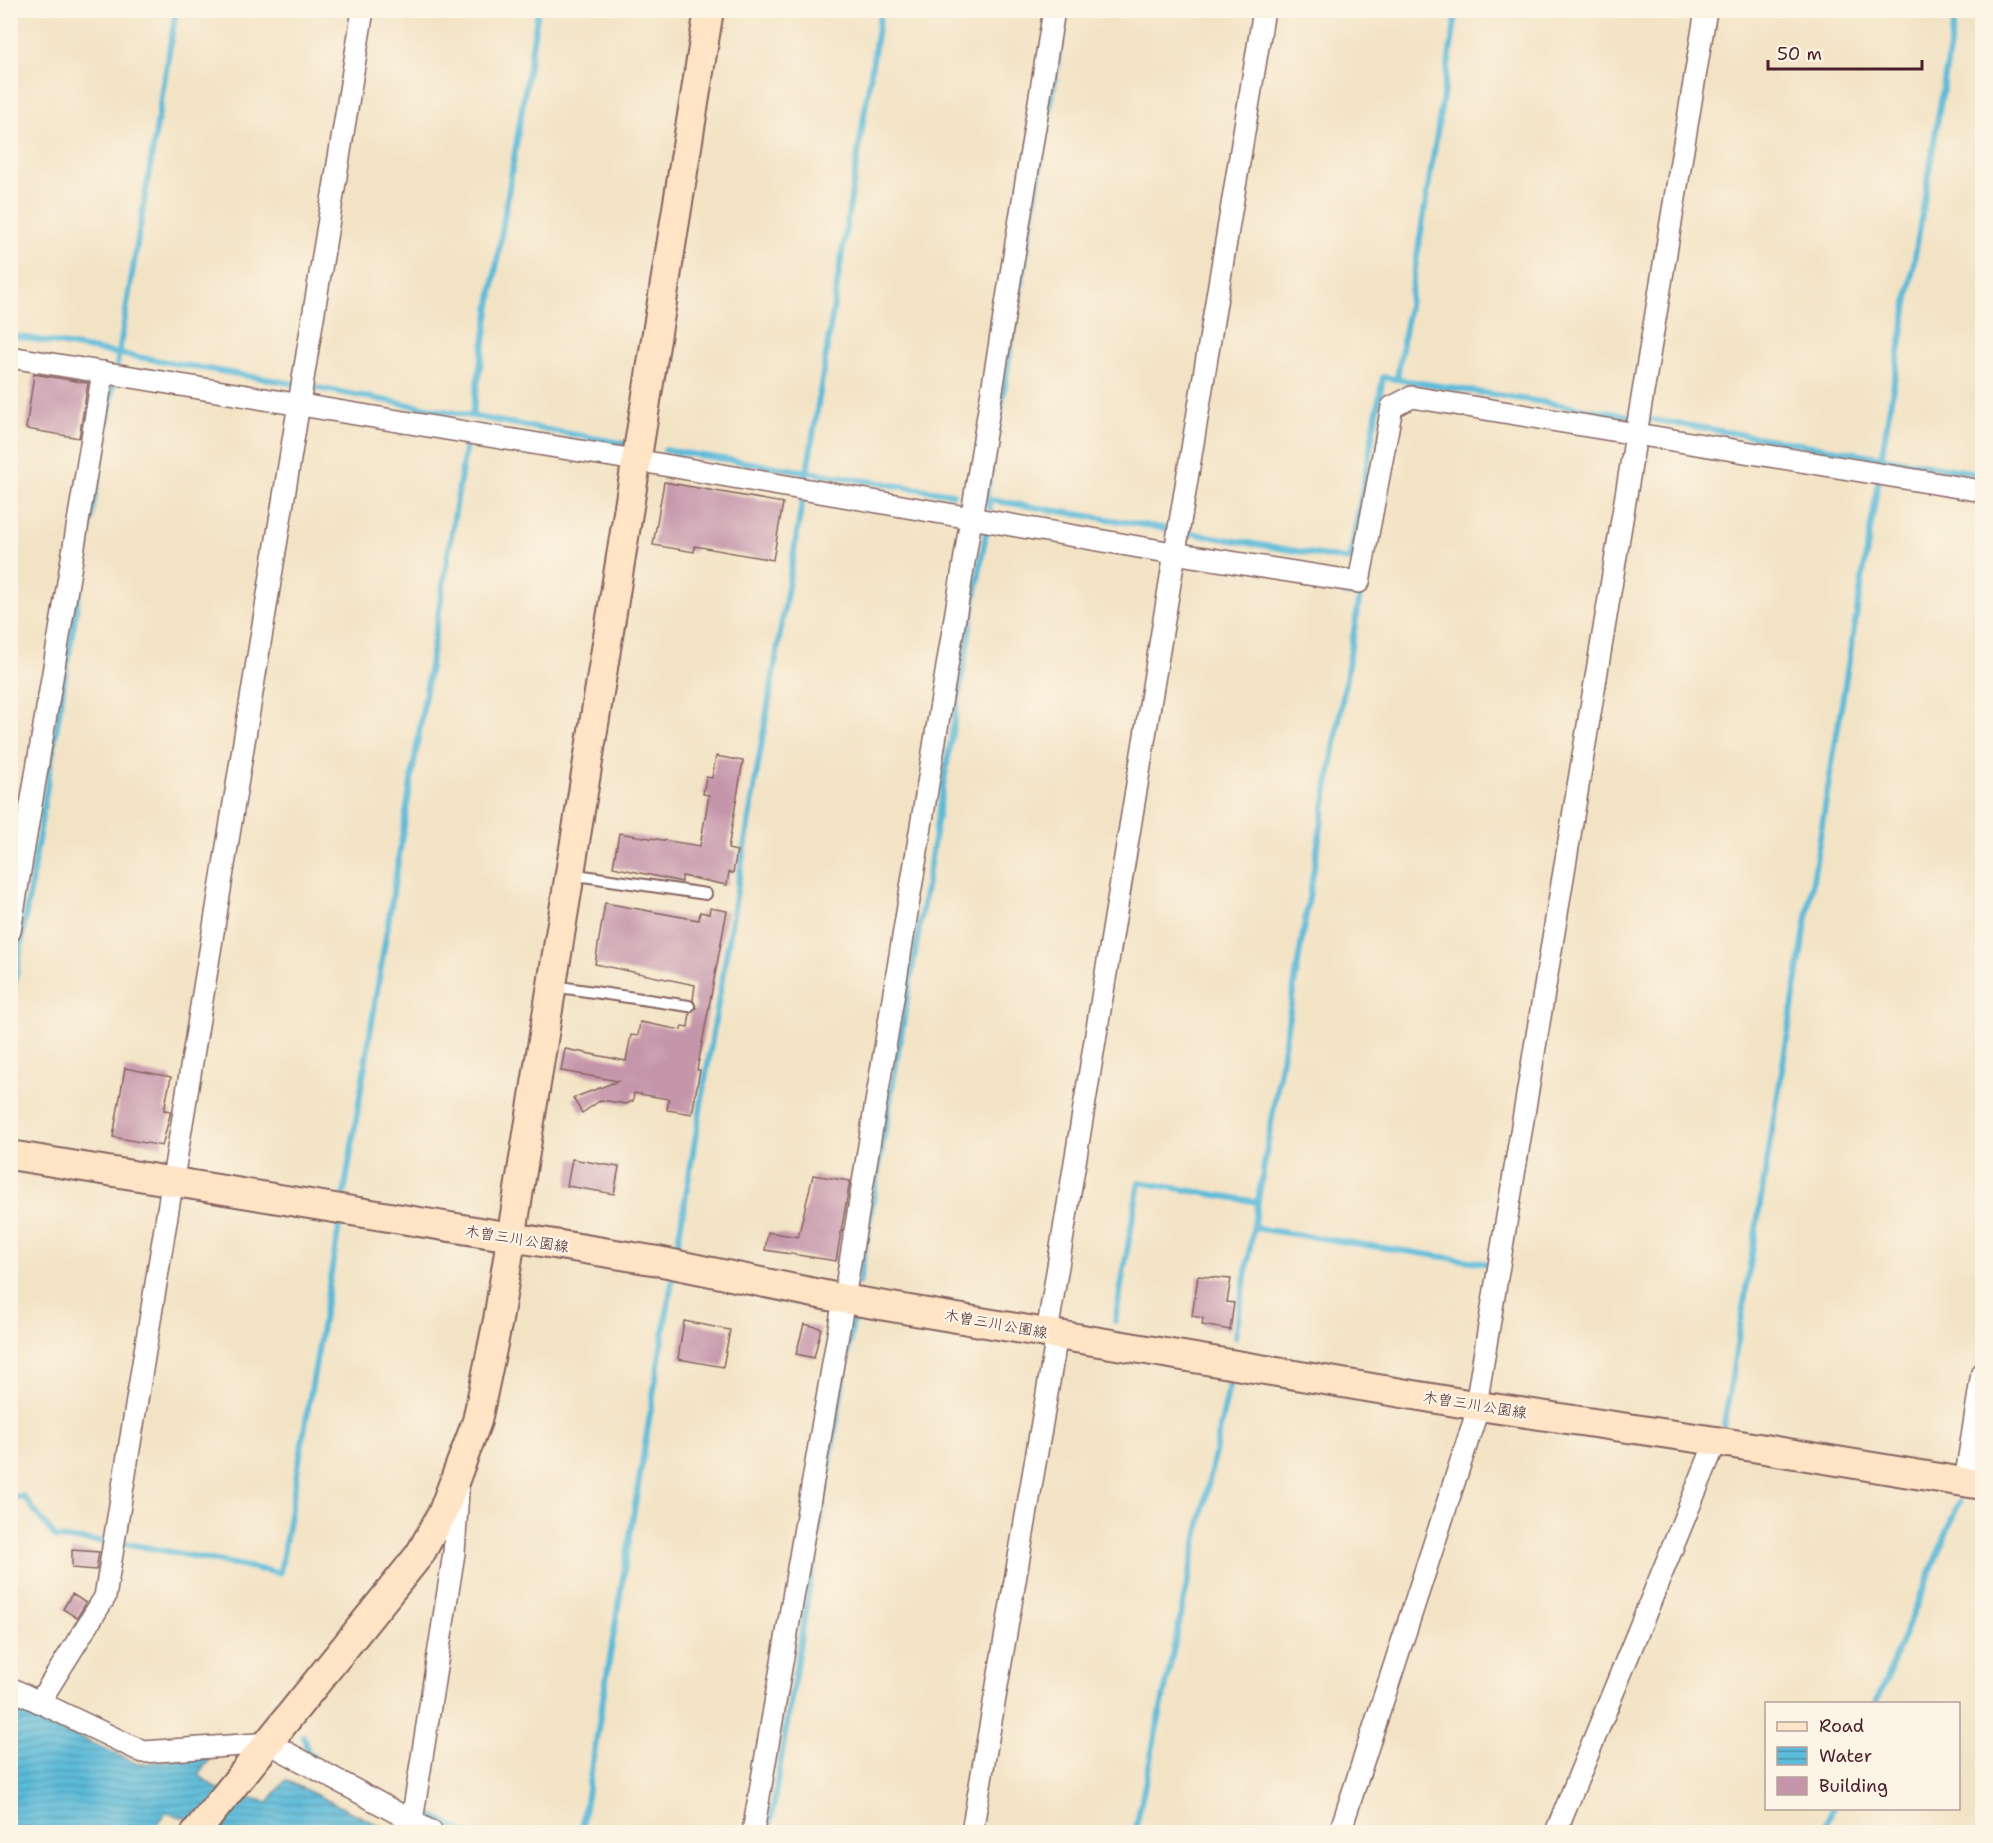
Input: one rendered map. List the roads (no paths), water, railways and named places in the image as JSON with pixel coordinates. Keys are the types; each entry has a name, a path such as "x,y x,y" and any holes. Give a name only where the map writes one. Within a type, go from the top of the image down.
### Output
{"main road":[{"path":"199,1829 414,1563 442,1514 477,1421 498,1320 509,1238 709,10"},
{"name":"木曽三川公園線","path":"10,1155 658,1261 844,1299 1477,1405 1974,1483"}],"street":[{"path":"40,1701 105,1597 363,10"},
{"path":"753,1833 844,1299 1054,10"},
{"path":"972,1833 1173,553 1264,10"},
{"path":"1340,1833 1477,1405 1706,10"},
{"path":"10,357 635,460 972,520 1359,582 1392,407 1412,396 1983,490"},
{"path":"10,931 103,372"},
{"path":"1974,1483 1983,1373"},
{"path":"1556,1833 1716,1441"},
{"path":"412,1821 454,1553 458,1475"},
{"path":"10,1688 143,1752 269,1743 432,1833"}],"lane":[{"path":"569,874 706,894"},
{"path":"550,985 689,1006"}],"water":[{"path":"11,1706 138,1764 214,1755 198,1774 217,1789 268,1802 286,1780 392,1832 224,1832 218,1826 166,1813 151,1832 11,1832"}],"waterway":[{"path":"117,365 176,10"},
{"path":"472,416 538,10"},
{"path":"806,479 881,10"},
{"path":"990,508 986,499 1066,10"},
{"path":"1397,379 1457,10"},
{"path":"1880,466 1956,10"},
{"path":"10,335 295,384"},
{"path":"1184,532 1350,560 1383,377 1630,416"},
{"path":"10,1011 113,386"},
{"path":"312,387 626,444"},
{"path":"1648,419 1982,474"},
{"path":"344,1194 466,444"},
{"path":"665,450 953,494"},
{"path":"1724,1425 1878,482"},
{"path":"677,1248 803,497"},
{"path":"985,499 1168,529"},
{"path":"859,1283 987,527"},
{"path":"1235,1337 1360,595 1344,593 1345,587"},
{"path":"1115,1321 1139,1182 1258,1202"},
{"path":"124,1543 280,1573 340,1221"},
{"path":"1254,1228 1490,1264"},
{"path":"581,1832 672,1281"},
{"path":"769,1832 854,1315"},
{"path":"1135,1832 1229,1386"},
{"path":"1471,1466 1483,1426"},
{"path":"10,1498 23,1496 56,1538 105,1542"},
{"path":"1877,1702 1959,1502"},
{"path":"303,1736 308,1753 313,1756"},
{"path":"1823,1832 1832,1810"},
{"path":"425,1812 462,1832"}]}
